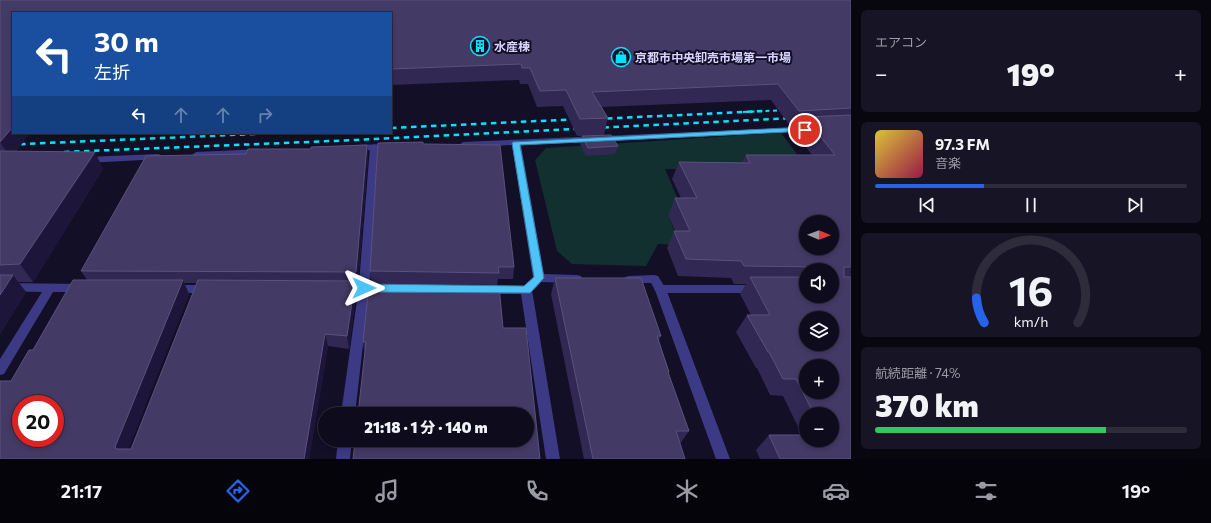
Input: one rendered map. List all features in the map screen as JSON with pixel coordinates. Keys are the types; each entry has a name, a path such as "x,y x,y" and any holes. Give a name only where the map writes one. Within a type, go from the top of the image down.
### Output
{"street":[{"path":"452,145 821,129"},
{"path":"516,143 539,278"},
{"path":"349,407 364,288 374,147"},
{"path":"342,149 397,147"},
{"path":"186,156 272,152"},
{"path":"77,160 170,156"},
{"path":"480,290 526,290 539,278 585,279"},
{"path":"615,280 654,279 660,289 723,459"},
{"path":"0,287 92,288"},
{"path":"0,370 50,288"},
{"path":"333,288 395,289"},
{"path":"168,289 214,289"},
{"path":"660,289 768,289"},
{"path":"193,304 198,290"},
{"path":"526,290 554,459"},
{"path":"343,459 344,447"}],"green space":[{"path":"781,133 808,169 665,169 684,213 668,214 679,245 658,244 646,266 572,264 557,251 535,160 546,148"}],"building":[{"name":"京都市中央卸売市場第一市場","path":"0,0 851,0 851,108 799,111 778,84 592,92 608,118 580,119 566,90 540,91 530,68 522,68 521,64 392,69 392,12 12,12 12,128 0,142"},
{"path":"851,115 851,267 844,267 844,277 851,277 851,459 780,459 769,435 799,435 799,447 839,447 839,407 810,407 806,399 839,399 839,359 799,359 799,385 796,379 783,379 747,315 770,315 750,277 799,277 799,303 839,303 839,263 799,263 799,267 744,266 741,261 686,259 674,231 690,231 675,198 697,198 679,162 750,163 746,155 835,155 805,117"},
{"path":"611,135 618,146 588,148 582,136"},
{"path":"423,142 423,144 500,145 514,267 498,267 499,273 370,271 378,143"},
{"path":"367,145 356,272 81,271 146,156 246,154 248,149 311,149 311,147"},
{"path":"0,151 95,152 20,264 0,265"},
{"path":"0,275 13,275 0,295"},
{"path":"555,278 641,278 661,336 657,336 668,372 689,431 676,431 685,459 593,459"},
{"path":"73,280 183,280 115,447 117,449 131,449 198,280 355,281 347,336 325,334 304,459 0,459 0,381 11,381 29,350 33,350"},
{"path":"369,285 499,286 503,328 526,328 540,459 353,459 354,447 534,447 534,407 359,407 366,342 363,342"}],"railway":[{"path":"744,112 789,110"},
{"path":"744,112 764,111"},
{"path":"597,119 744,112"},
{"path":"64,152 356,140 795,118"},
{"path":"392,128 581,119"},
{"path":"0,145 255,134"}],"place":[{"name":"水産棟","path":"480,46"},
{"name":"京都市中央卸売市場第一市場","path":"621,57"}],"route":[{"path":"364,288 526,290 539,278 516,143 805,130"}]}
